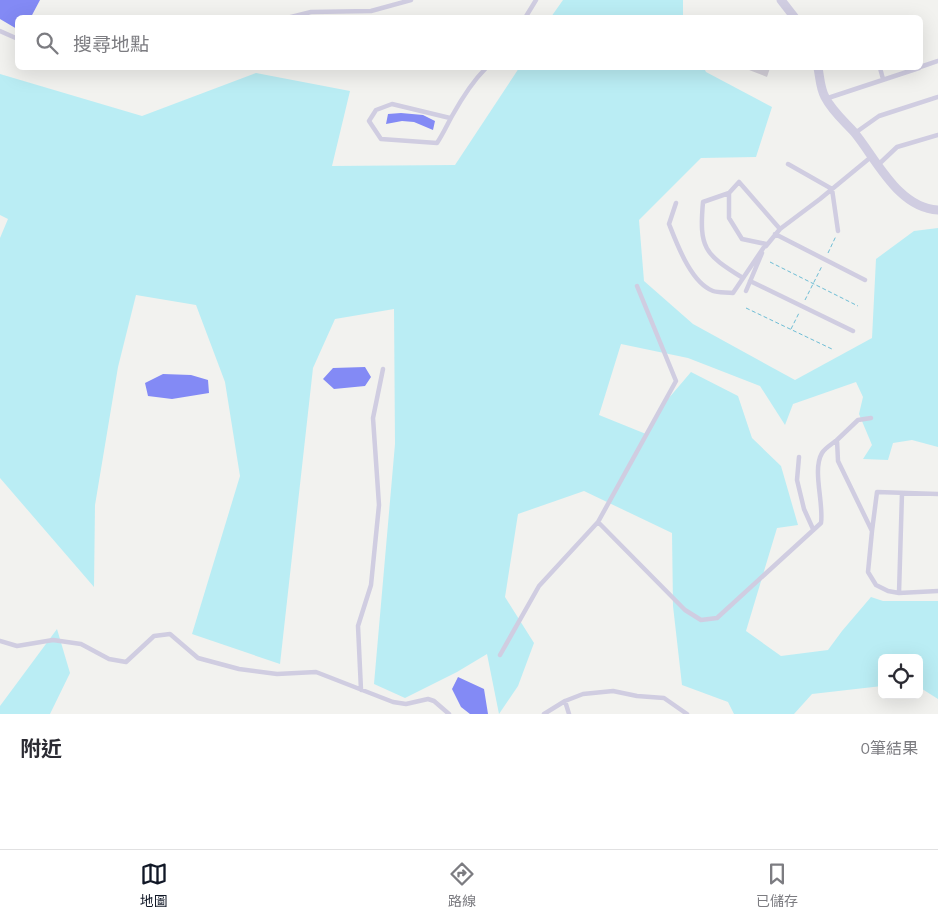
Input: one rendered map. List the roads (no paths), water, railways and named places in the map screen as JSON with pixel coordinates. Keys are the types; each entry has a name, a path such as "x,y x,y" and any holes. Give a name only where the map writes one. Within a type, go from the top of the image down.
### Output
{"street":[{"path":"781,0 794,15"},
{"path":"818,70 825,98 855,133 877,165 914,204 927,209 938,210"}],"lane":[{"path":"299,15 311,12 371,11 411,0"},
{"path":"527,15 536,0"},
{"path":"0,31 15,38"},
{"path":"923,66 938,61"},
{"path":"450,118 392,104 376,110 369,122 381,139 437,143 445,132 450,118 470,84 484,70"},
{"path":"881,70 883,79"},
{"path":"825,98 911,70"},
{"path":"855,133 879,116 938,97"},
{"path":"877,165 897,147 938,135"},
{"path":"676,203 669,224 681,252 699,282 714,291 733,293 766,244 780,229 871,156"},
{"path":"788,164 832,189"},
{"path":"743,278 718,263 707,251 701,226 703,202 729,193 739,182 780,229"},
{"path":"832,189 838,231"},
{"path":"729,193 729,218 742,239 766,244"},
{"path":"775,234 865,280"},
{"path":"746,291 766,244"},
{"path":"750,281 853,331"},
{"path":"500,655 539,586 598,522 676,382 637,286"},
{"path":"361,690 358,626 371,586 380,505 373,418 383,369"},
{"path":"598,522 685,610 701,620 717,618 821,523 822,513 818,486 819,461 822,452 858,420 871,418"},
{"path":"837,440 838,461 872,531"},
{"path":"799,457 797,480 804,509 814,529"},
{"path":"938,494 877,492 868,572 876,585 888,591 899,593 938,591"},
{"path":"899,593 902,493"},
{"path":"0,641 17,646 53,640 80,644 109,658 126,662 154,636 170,634 198,658 239,669 268,673 316,672 393,702 406,704 428,699 434,701 449,714"},
{"path":"544,714 565,701 583,694 612,691 637,696 664,698 687,714"},
{"path":"565,701 569,714"}],"water":[{"path":"0,0 40,0 32,15 15,15 15,28 0,19"},
{"path":"388,114 423,115 435,121 433,130 414,122 402,121 386,124"},
{"path":"365,367 371,377 365,386 334,389 323,379 333,368"},
{"path":"163,374 191,375 208,380 209,393 172,399 148,396 145,383"},
{"path":"458,677 484,689 488,714 470,714 461,707 452,689"}]}
